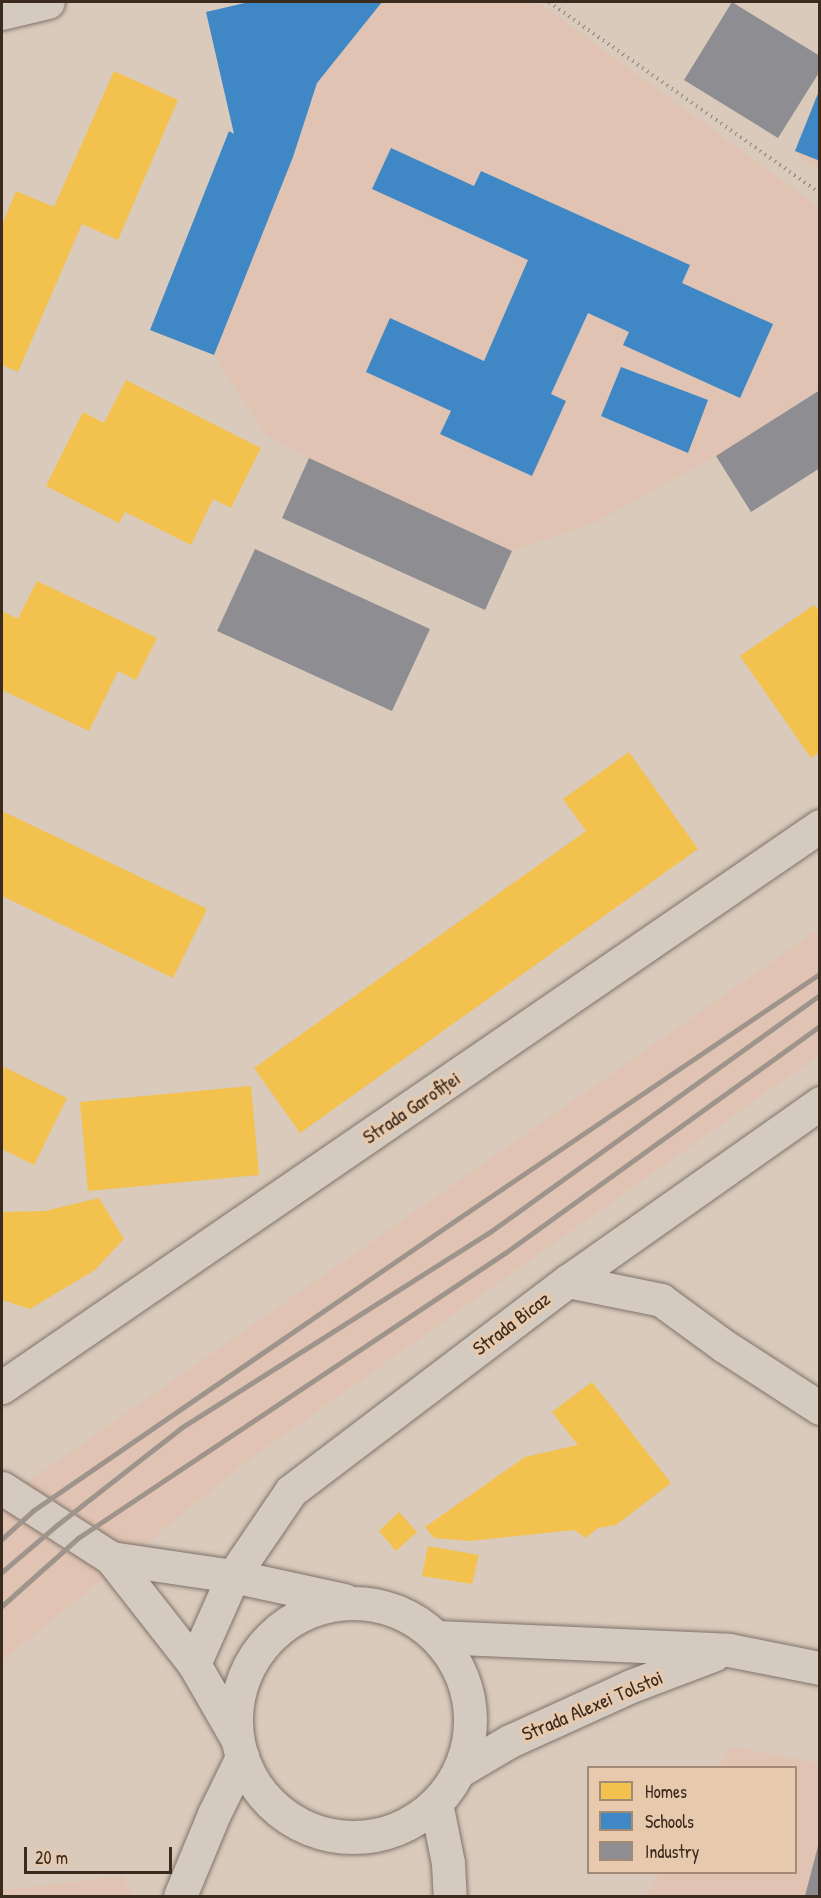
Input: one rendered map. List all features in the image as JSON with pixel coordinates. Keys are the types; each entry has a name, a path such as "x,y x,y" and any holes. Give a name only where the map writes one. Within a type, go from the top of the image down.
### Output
{"street":[{"path":"2,13 48,2"},
{"name":"Strada Garofiței","path":"2,1386 819,826"},
{"name":"Strada Bicaz","path":"194,1664 233,1576 291,1491 568,1281 819,1103"},
{"path":"568,1281 661,1300 724,1346 819,1408"},
{"name":"Strada Alexei Tolstoi","path":"2,1488 111,1558 194,1664 240,1748 257,1788 281,1813 310,1830 343,1838 378,1836 410,1824 436,1803 459,1771 470,1737 469,1700 458,1666 437,1637 419,1622 398,1611 375,1604 352,1602 233,1576 111,1558"},
{"name":"Strada Alexei Tolstoi","path":"240,1748 237,1706 246,1673 263,1644 289,1621 319,1607 352,1602"},
{"name":"Strada Alexei Tolstoi","path":"437,1637 729,1650 819,1668"},
{"name":"Strada Alexei Tolstoi","path":"459,1771 510,1741 621,1690 729,1650"},
{"path":"180,1896 240,1748"},
{"path":"436,1803 448,1863 450,1896"}],"path":[{"path":"549,2 819,193"}],"shaded area":[{"path":"382,2 538,2 819,207 819,390 716,456 596,522 512,551 309,458 267,436 214,355 293,157 317,83"},
{"path":"819,89 819,172 794,152"},
{"path":"819,929 819,1055 246,1462 2,1661 2,1500"},
{"path":"731,1746 819,1763 819,1896 646,1896 659,1874 797,1874 797,1766 720,1766"},
{"path":"123,1876 132,1896 2,1896 2,1890"}],"building: Homes":[{"path":"114,71 178,100 118,240 82,224 18,372 2,365 2,225 16,191 54,207"},
{"path":"126,380 261,448 231,508 213,499 191,545 125,512 119,523 46,486 83,412 104,423"},
{"path":"37,581 157,638 136,680 118,671 89,731 2,690 2,611 18,619"},
{"path":"814,605 820,612 820,752 811,758 740,656"},
{"path":"629,752 698,849 300,1133 254,1068 586,831 563,799"},
{"path":"2,811 207,909 173,978 2,896"},
{"path":"2,1066 67,1098 34,1165 2,1149"},
{"path":"251,1086 259,1175 88,1191 80,1102"},
{"path":"99,1198 124,1239 95,1270 30,1309 2,1300 2,1212 45,1211"},
{"path":"592,1382 671,1483 616,1525 598,1528 586,1538 574,1530 470,1541 434,1538 425,1527 525,1457 578,1445 552,1412"},
{"path":"399,1512 417,1532 396,1551 379,1531"},
{"path":"428,1546 479,1555 472,1584 422,1576"}],"building: Schools":[{"path":"249,2 382,2 317,83 293,157 214,355 150,330 229,131 234,134 206,12"},
{"path":"820,91 820,161 795,151"},
{"path":"391,148 474,186 481,171 690,265 682,283 773,324 740,398 623,345 629,332 588,313 551,394 566,401 532,476 440,434 451,411 366,372 390,318 484,361 528,260 372,189"},
{"path":"621,367 708,400 688,453 601,416"}],"building: Industry":[{"path":"732,2 820,56 820,71 778,138 684,80"},
{"path":"820,390 820,468 751,512 716,456"},
{"path":"309,458 512,551 485,610 282,518"},
{"path":"255,549 430,629 392,711 217,631"},
{"path":"819,1842 820,1896 805,1896"}],"railway":[{"path":"2,1539 34,1510 820,974"},
{"path":"2,1572 57,1525 181,1428 490,1232 820,995"},
{"path":"2,1606 78,1538 505,1253 820,1026"}]}
